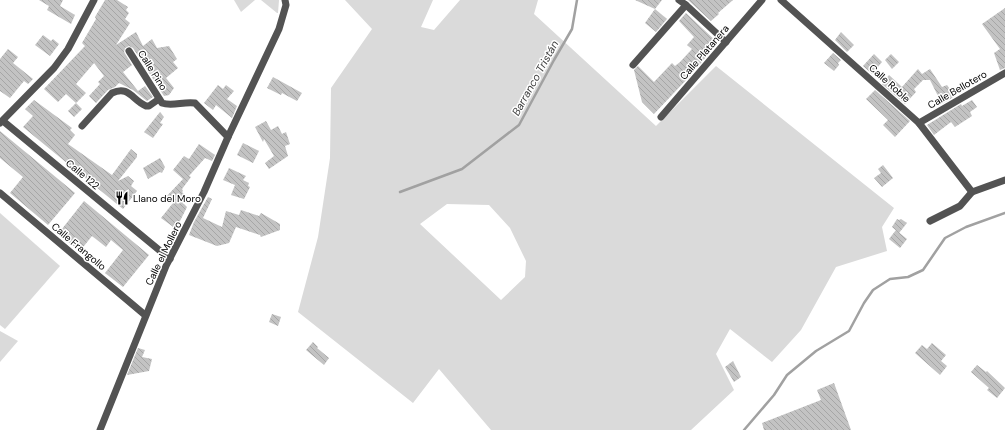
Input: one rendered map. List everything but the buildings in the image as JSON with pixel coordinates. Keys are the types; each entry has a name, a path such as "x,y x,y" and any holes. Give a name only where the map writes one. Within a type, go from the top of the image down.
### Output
{"street":[{"name":"Calle el Mollero","path":"100,430 145,315 170,259 204,192 228,137 280,28 286,5 285,0"},
{"path":"679,0 726,42"},
{"name":"Calle Platanera","path":"661,117 762,0"},
{"name":"Calle Roble","path":"781,0 920,123 972,192"},
{"path":"1,122 54,68 68,49 91,1"},
{"path":"633,65 686,5"},
{"name":"Calle Pino","path":"130,52 162,103 168,105 185,102 195,103 228,137"},
{"name":"Calle Bellotero","path":"920,123 1005,73"},
{"name":"Calle Pino","path":"82,126 112,93 118,91 127,92 146,106 149,106 159,99"},
{"name":"Calle 122","path":"1,122 170,259"},
{"path":"930,221 960,206 972,192 1005,180"},
{"name":"Calle Frangollo","path":"0,193 145,315"}],"shaded area":[{"path":"234,0 255,0 241,12"},
{"path":"261,0 279,0 278,13 277,13"},
{"path":"345,0 433,0 421,27 434,30 460,0 538,0 534,14 656,126 716,66 894,208 882,227 887,251 836,267 801,330 772,362 730,329 716,354 734,390 691,430 491,430 439,369 413,403 298,312 318,237 330,158 331,88 372,29","holes":["447,204 489,205 510,228 526,261 525,277 501,300 420,224"]},
{"path":"0,213 60,266 5,329 0,325"},
{"path":"0,331 18,341 0,362"}],"waterway":[{"name":"Barranco Tristán","path":"400,192 462,169 519,125 572,29 577,0"},
{"path":"744,430 774,395 787,375 816,351 849,331 873,290 890,279 908,277 923,270 945,238 966,227 1005,213"}],"place":[{"name":"Llano del Moro","path":"122,198"}]}
